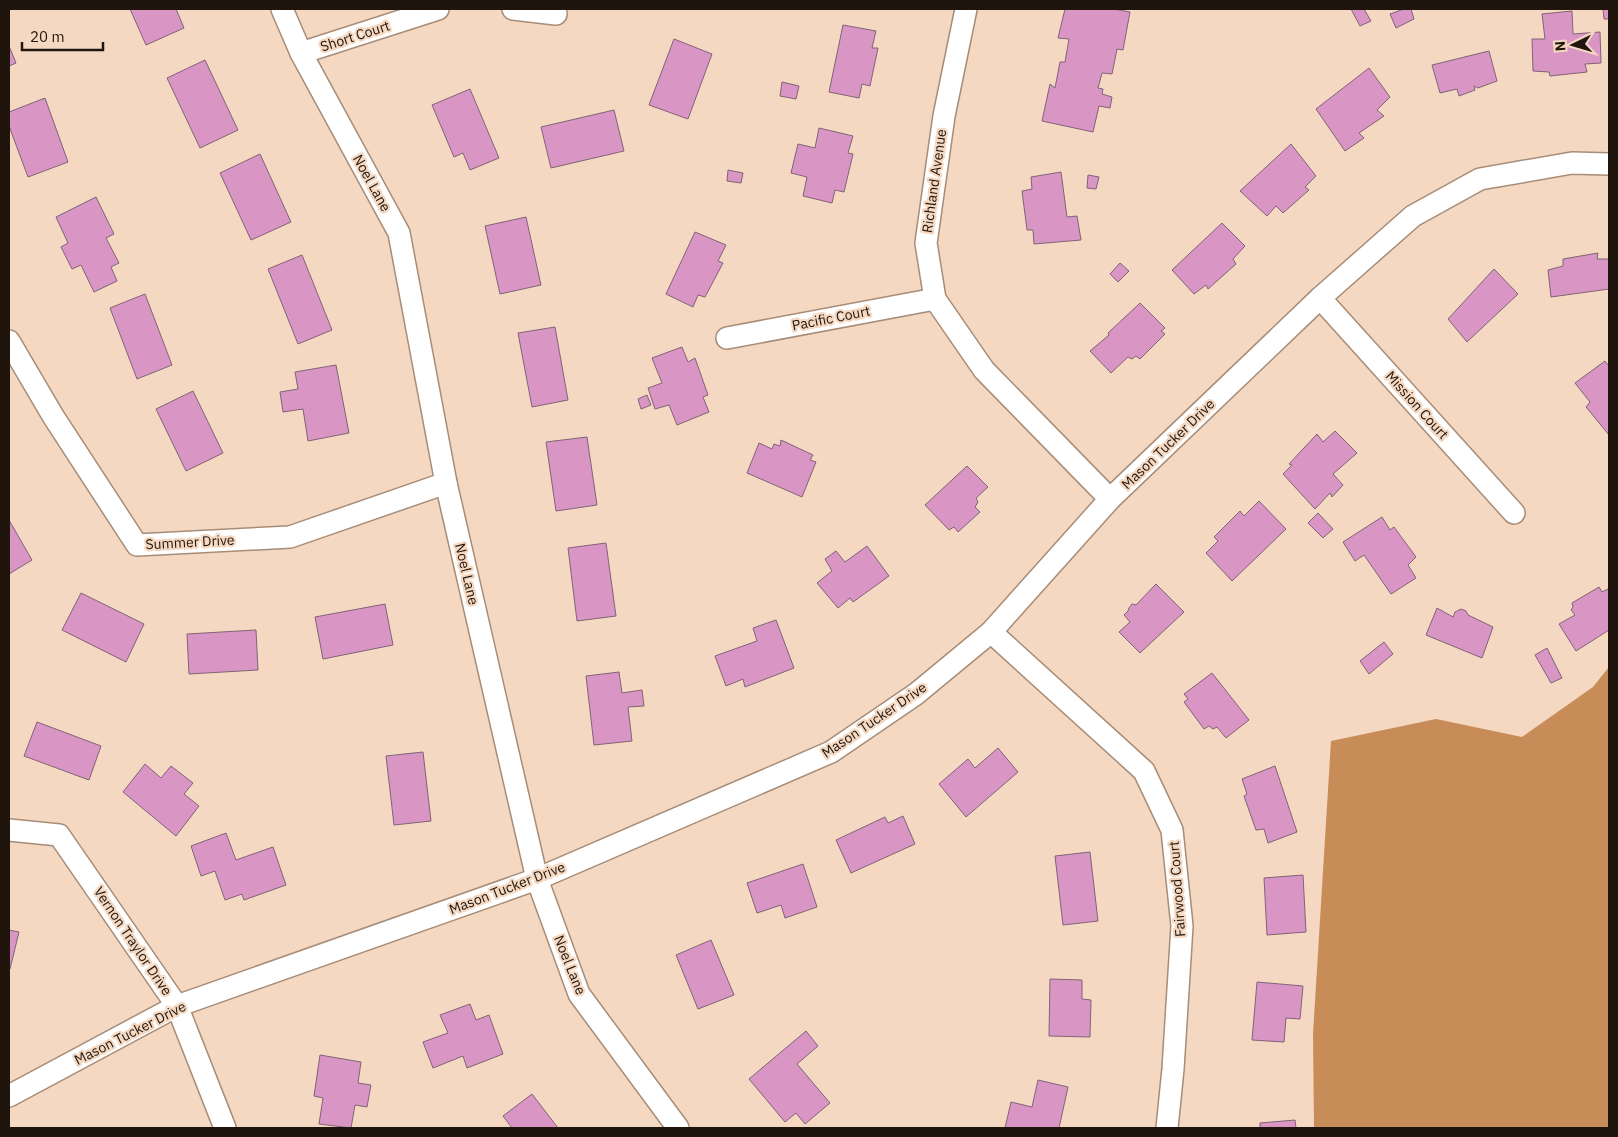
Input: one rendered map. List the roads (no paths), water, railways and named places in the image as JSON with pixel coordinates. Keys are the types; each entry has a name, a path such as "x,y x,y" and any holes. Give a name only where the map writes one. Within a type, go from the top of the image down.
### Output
{"street":[{"name":"Noel Lane","path":"282,9 301,53 400,233 446,483 537,879 579,994 678,1128"},
{"name":"Short Court","path":"301,53 438,9"},
{"path":"513,9 556,14"},
{"name":"Richland Avenue","path":"966,9 944,116 926,243 935,299 984,370 1110,499"},
{"name":"Mason Tucker Drive","path":"9,1096 177,1006 537,879 831,752 916,694 991,632 1110,499 1320,298 1413,216 1480,179 1572,163 1609,164"},
{"name":"Mission Court","path":"1320,298 1514,512"},
{"name":"Pacific Court","path":"727,338 935,299"},
{"name":"Summer Drive","path":"9,341 53,416 137,545 290,537 446,483"},
{"name":"Fairwood Court","path":"991,632 1144,772 1172,830 1182,926 1173,1069 1167,1128"},
{"name":"Vernon Traylor Drive","path":"9,830 59,835 177,1006 226,1128"}]}
